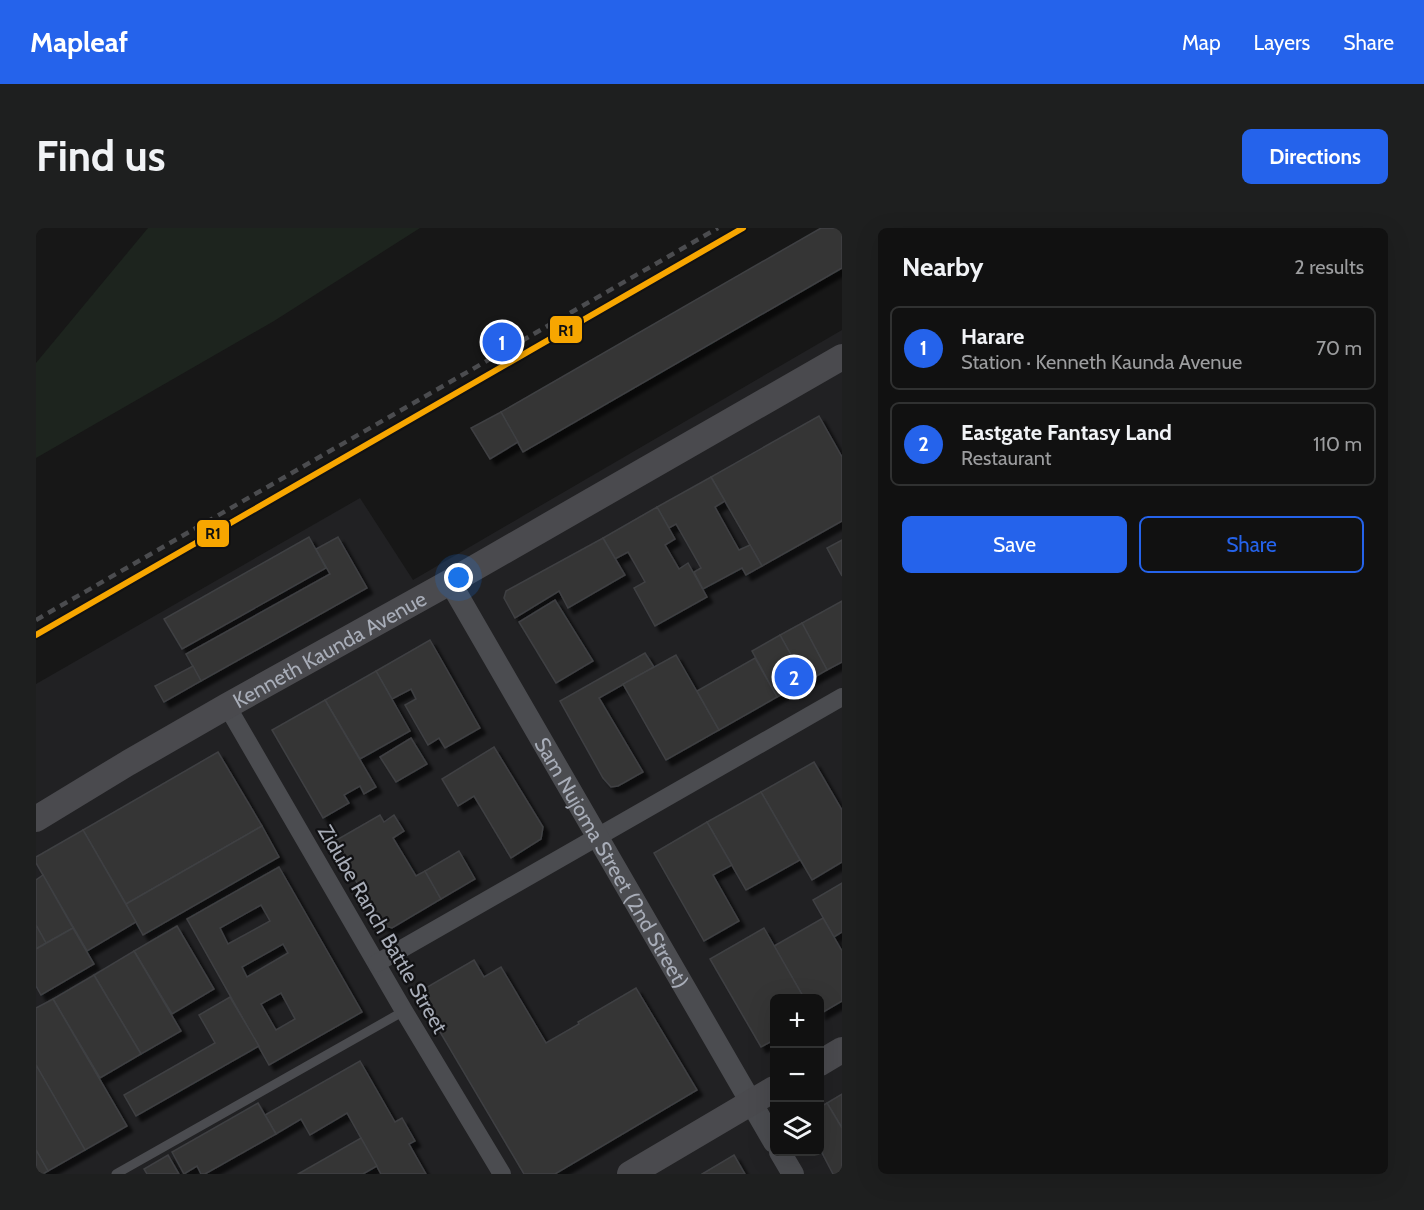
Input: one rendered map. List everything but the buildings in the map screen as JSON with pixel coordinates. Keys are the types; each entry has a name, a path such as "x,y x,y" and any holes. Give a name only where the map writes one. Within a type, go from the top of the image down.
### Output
{"main road":[{"name":"Kenneth Kaunda Avenue","path":"36,819 227,706 840,362"},
{"path":"824,1060 842,1050"},
{"path":"630,1174 770,1091"}],"street":[{"name":"Sam Nujoma Street (2nd Street)","path":"450,582 770,1135"},
{"path":"377,963 842,697"},
{"name":"Zidube Ranch Battle Street","path":"227,706 404,1011 502,1174"},
{"path":"783,1156 794,1174"}],"lane":[{"path":"116,1174 404,1011"}],"shaded area":[{"path":"148,228 420,228 274,321 36,458 36,363"},
{"path":"842,330 842,1174 36,1174 36,684 360,498 413,580"}],"railway":[{"path":"36,620 718,228"}],"transit line":[{"name":"R1","path":"36,635 743,228"}],"place":[{"name":"Harare","path":"502,342"},
{"name":"Eastgate Fantasy Land","path":"794,677"}]}
